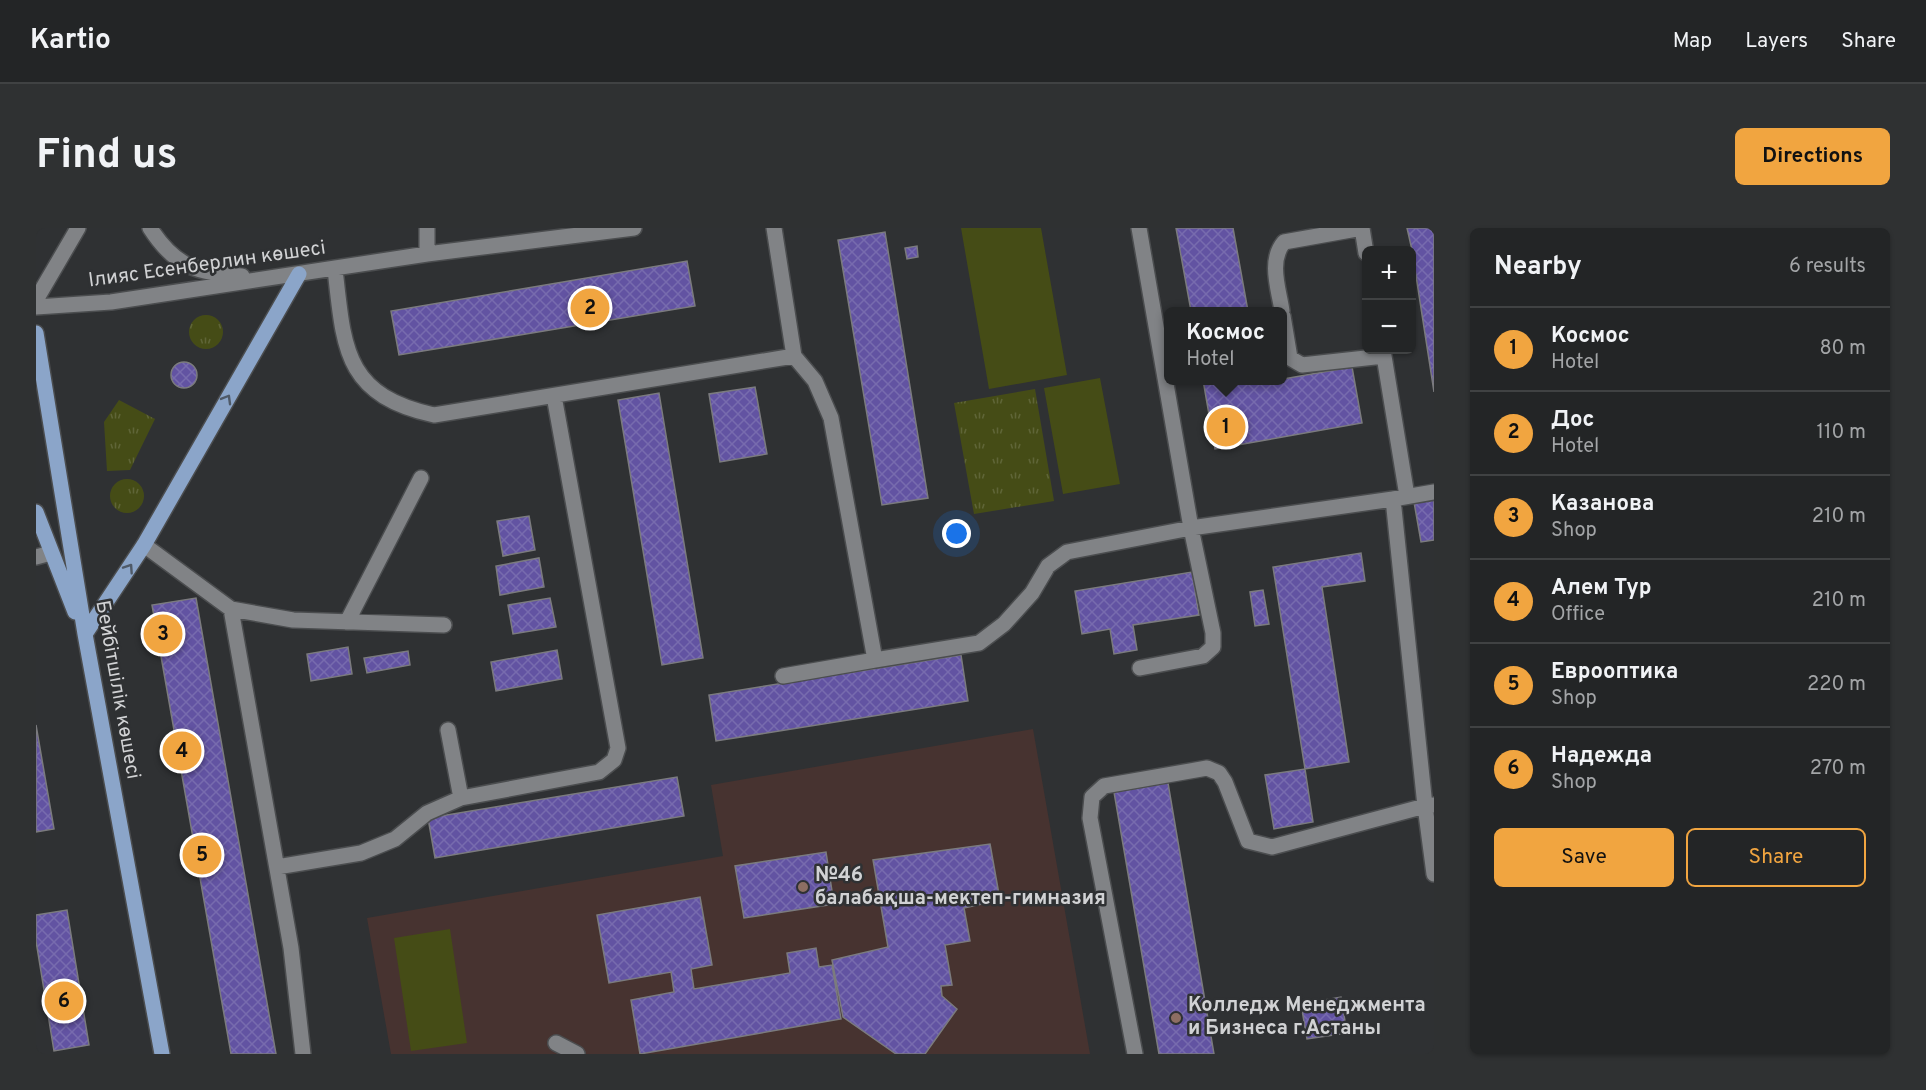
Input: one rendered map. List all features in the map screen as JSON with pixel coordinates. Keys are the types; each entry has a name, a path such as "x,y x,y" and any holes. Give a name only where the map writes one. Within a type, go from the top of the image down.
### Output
{"main road":[{"path":"36,512 43,555 85,634 144,545 299,274"},
{"name":"Бейбітшілік көшесі","path":"36,333 85,634 162,1054"}],"street":[{"path":"36,300 78,228"},
{"path":"150,228 161,244 180,263 209,274 277,276 299,274"},
{"path":"427,228 427,254"},
{"name":"Ілияс Есенберлин көшесі","path":"36,307 111,302 427,254 634,228"},
{"path":"774,228 794,356 815,381 831,418 874,660"},
{"path":"1139,228 1164,372"},
{"path":"1281,307 1275,266 1278,249 1284,242 1362,228 1365,246"},
{"path":"335,269 343,339 358,374 382,397 408,410 434,416 794,356"},
{"path":"1287,340 1290,358 1302,365 1376,354"},
{"path":"1383,354 1400,498 1434,874"},
{"path":"1140,668 1203,656 1213,647 1213,633 1191,528 1166,385"},
{"path":"277,867 361,853 394,839 427,813 461,798 599,772 614,760 618,748 554,396"},
{"path":"347,622 421,478"},
{"path":"783,676 979,643 1004,624 1032,593 1048,566 1067,552 1191,528 1434,492"},
{"path":"144,545 231,609 293,620 444,625"},
{"path":"231,609 291,948 303,1054"},
{"path":"448,730 461,798"},
{"path":"1135,1054 1090,818 1092,797 1104,786 1207,768 1219,773 1226,782 1248,841 1272,847 1429,806"},
{"path":"556,1043 577,1054"}],"shaded area":[{"name":"№46 балабақша-мектеп-гимназия","path":"1033,729 1090,1054 391,1054 367,918 723,856 711,785"}],"green space":[{"path":"961,228 1041,228 1067,375 989,389"},
{"path":"206,315 218,320 223,332 218,344 206,349 194,344 189,332 194,320"},
{"path":"1100,378 1120,484 1063,494 1044,388"},
{"path":"1035,389 1054,501 974,514 954,403"},
{"path":"119,400 155,419 130,470 107,471 104,422"},
{"path":"127,479 139,484 144,496 139,508 127,513 115,508 110,496 115,484"},
{"path":"450,929 467,1043 411,1051 394,938"}],"building":[{"path":"1176,228 1233,228 1247,307 1190,307"},
{"path":"1407,228 1434,228 1434,392 1416,276 1416,246 1411,246"},
{"path":"885,232 928,498 882,505 838,240"},
{"path":"917,246 918,257 907,259 905,248"},
{"path":"687,261 695,306 399,355 391,311"},
{"path":"184,362 193,366 197,375 193,384 184,388 175,384 171,375 175,366"},
{"path":"1352,367 1362,423 1215,449 1204,385 1287,385 1287,378"},
{"path":"755,387 767,454 720,462 709,394"},
{"path":"659,393 703,658 662,665 618,400"},
{"path":"1434,499 1434,540 1421,542 1414,502"},
{"path":"529,516 535,550 503,556 497,521"},
{"path":"1361,553 1365,581 1322,587 1349,762 1305,769 1273,567"},
{"path":"539,558 544,587 500,595 496,566"},
{"path":"1192,572 1199,615 1133,625 1137,650 1114,654 1110,629 1082,634 1075,591"},
{"path":"1263,590 1269,624 1255,626 1250,592"},
{"path":"196,598 276,1054 231,1054 152,605"},
{"path":"550,598 556,627 513,634 508,605"},
{"path":"348,647 352,674 311,681 307,654"},
{"path":"557,650 562,679 496,691 491,662"},
{"path":"408,651 410,665 367,673 364,658"},
{"path":"961,655 968,701 716,741 709,695"},
{"path":"36,725 54,829 36,832"},
{"path":"1305,769 1313,822 1274,829 1265,775"},
{"path":"677,777 684,816 435,858 428,818"},
{"path":"1168,783 1214,1054 1159,1054 1114,792"},
{"path":"990,844 1000,900 964,908 970,941 945,945 952,985 941,986 942,996 957,1009 925,1054 896,1054 843,1017 832,960 888,947 873,860"},
{"path":"826,852 834,904 744,918 735,866"},
{"path":"700,897 712,965 691,969 694,989 790,973 787,953 816,948 819,967 832,965 841,1019 640,1054 631,1000 674,992 671,972 609,983 597,915"},
{"path":"67,910 89,1045 54,1051 36,941 36,915"},
{"path":"1341,997 1347,1033 1307,1039 1301,1004"}],"place":[{"name":"Дос","path":"590,308"},
{"name":"Космос","path":"1226,427"},
{"name":"Казанова","path":"163,634"},
{"name":"Алем Тур","path":"182,751"},
{"name":"Еврооптика","path":"202,855"},
{"name":"№46 балабақша-мектеп-гимназия","path":"803,887"},
{"name":"Надежда","path":"64,1001"},
{"name":"Колледж Менеджмента и Бизнеса г.Астаны","path":"1176,1018"}]}
